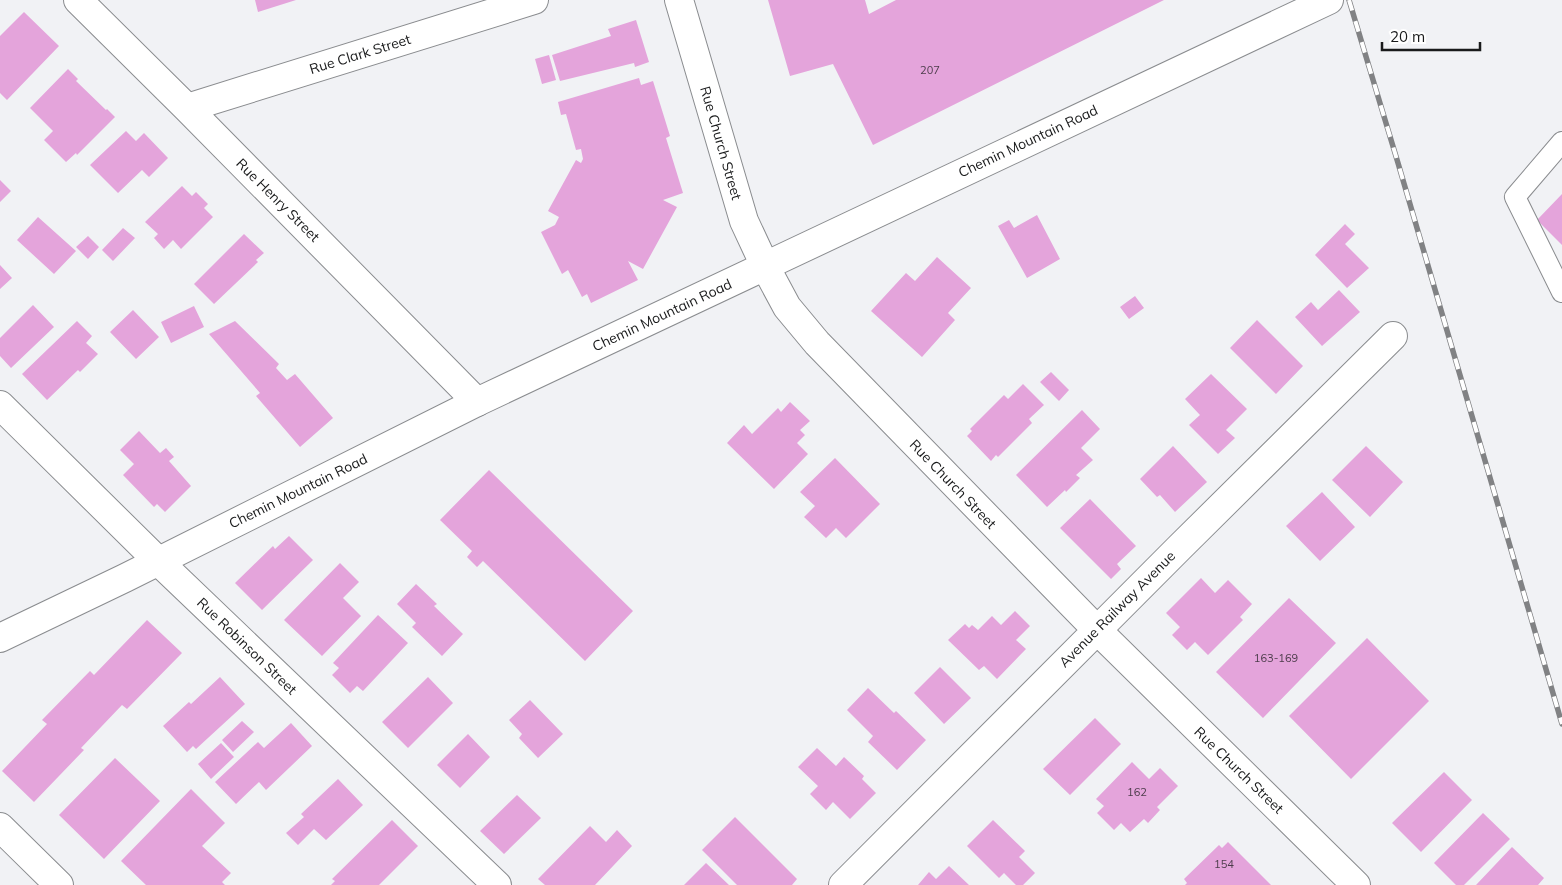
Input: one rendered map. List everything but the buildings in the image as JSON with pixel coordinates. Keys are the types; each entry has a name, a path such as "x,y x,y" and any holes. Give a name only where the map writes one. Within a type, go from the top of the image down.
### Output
{"street":[{"name":"Rue Henry Street","path":"78,0 477,402"},
{"name":"Rue Clark Street","path":"187,108 534,0"},
{"name":"Rue Church Street","path":"679,0 744,221 787,307 817,344 1097,630 1356,885"},
{"name":"Chemin Mountain Road","path":"0,638 477,402 1329,0"},
{"name":"Avenue Railway Avenue","path":"843,885 1393,336"},
{"name":"Rue Robinson Street","path":"0,405 158,561 497,885"},
{"path":"0,827 59,885"}],"lane":[{"path":"1562,142 1515,197 1562,292"}],"railway":[{"path":"1349,0 1562,724"}]}
